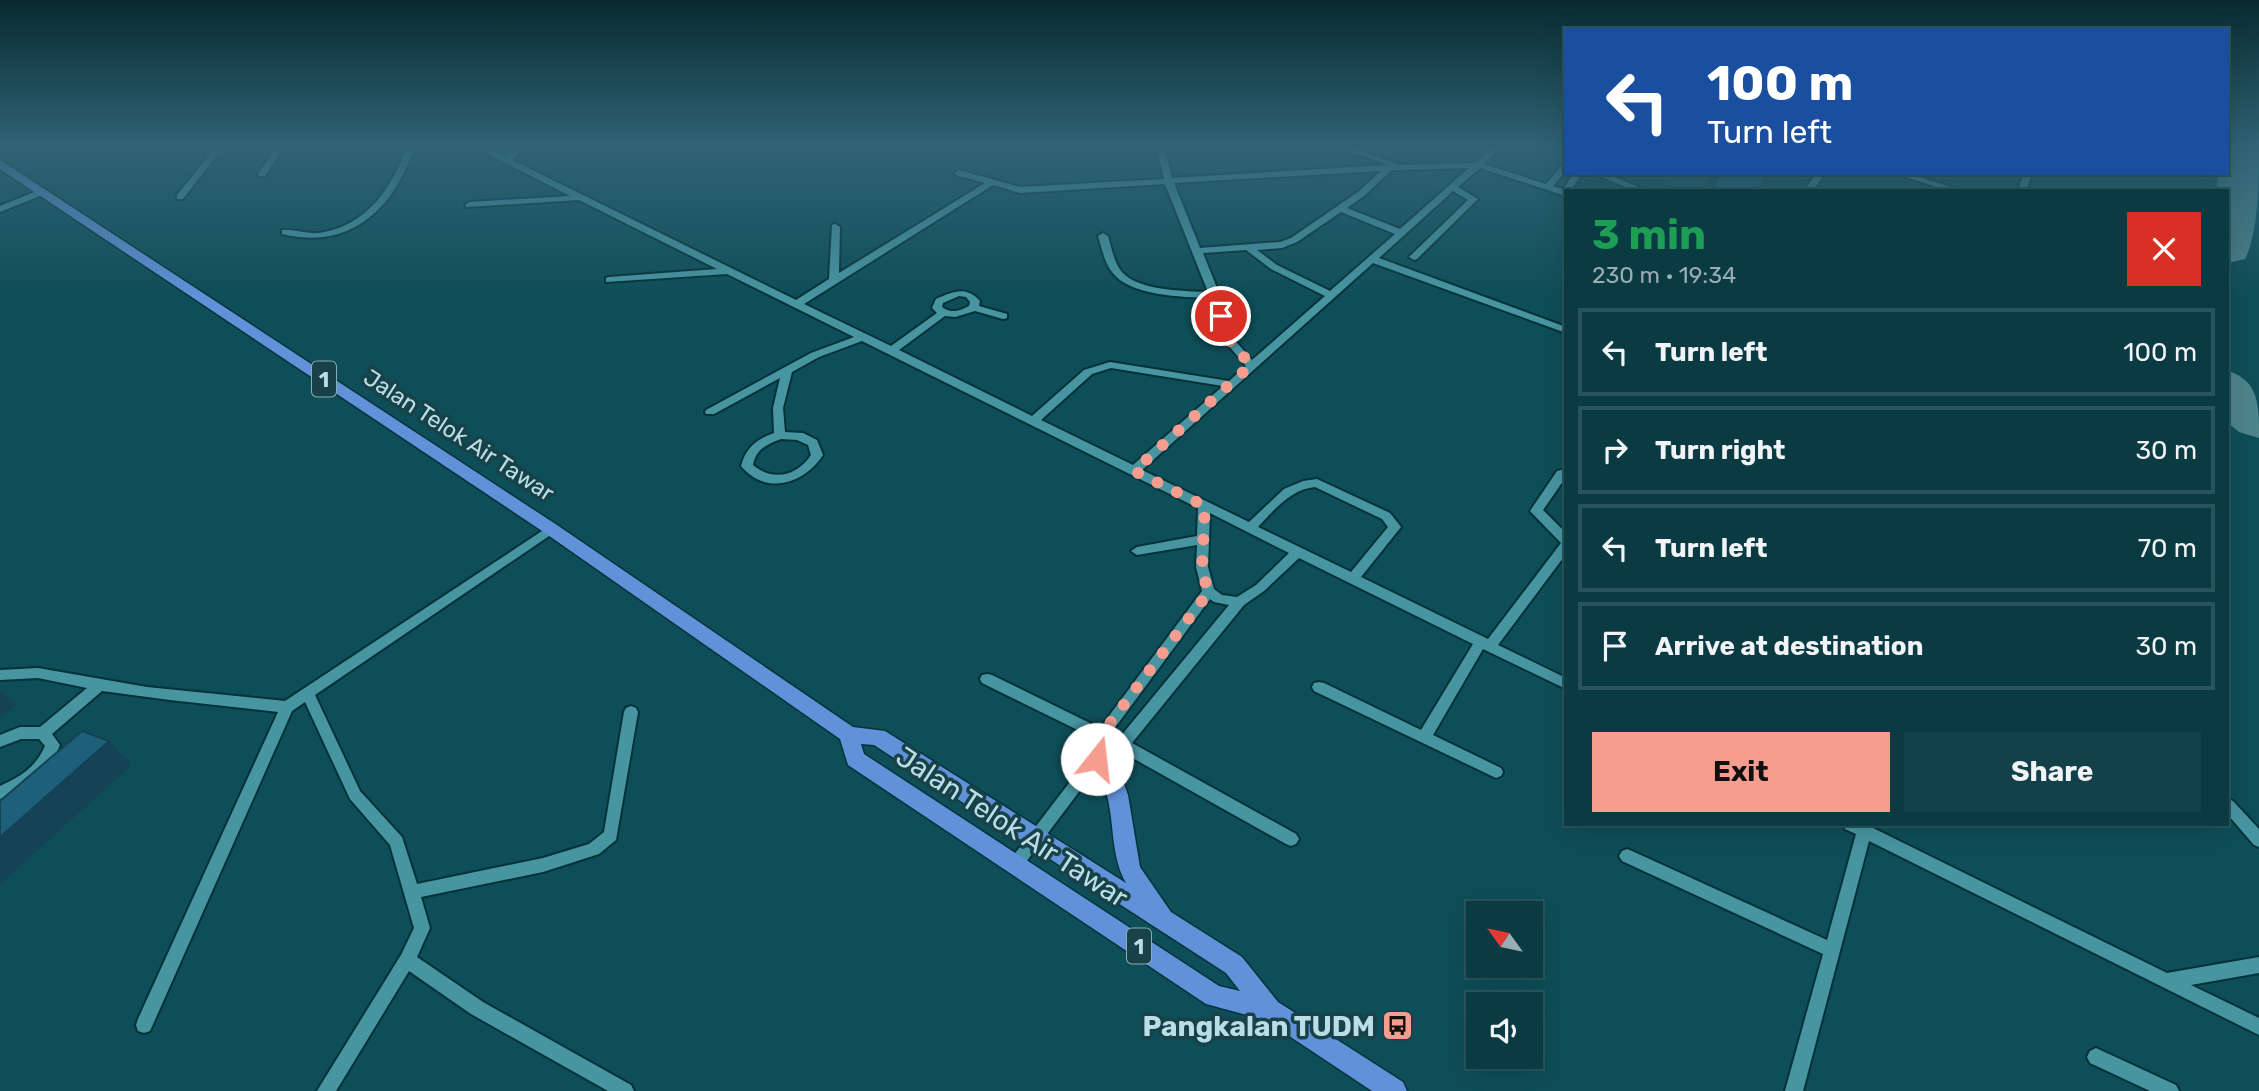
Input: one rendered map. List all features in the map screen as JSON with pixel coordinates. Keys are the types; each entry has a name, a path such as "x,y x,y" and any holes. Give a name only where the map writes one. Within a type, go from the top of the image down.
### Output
{"main road":[{"name":"Jalan Telok Air Tawar","path":"48,196 551,529 849,735 878,737 1037,836 1234,965 1270,1010 1394,1091"},
{"name":"Jalan Telok Air Tawar","path":"849,735 855,759 1214,996 1270,1010"},
{"path":"1101,747 1117,784 1129,869 1168,922"}],"street":[{"path":"0,209 32,196"},
{"path":"285,232 300,237 322,238 351,226 382,196"},
{"path":"576,196 1564,683"},
{"path":"796,304 971,196"},
{"path":"1174,196 1214,295 1227,338 1251,365"},
{"path":"1197,251 1282,245 1294,240 1354,196"},
{"path":"1134,471 1229,384 1445,196"},
{"path":"1414,257 1474,199 1468,196"},
{"path":"469,205 580,198"},
{"path":"1339,208 1402,233"},
{"path":"834,280 835,228"},
{"path":"1103,236 1115,271 1128,282 1177,293 1214,295"},
{"path":"1249,248 1274,267 1331,295"},
{"path":"1372,259 1564,329"},
{"path":"609,280 728,271"},
{"path":"974,308 975,301 969,295 946,296 939,301 937,308 943,313 960,315 974,308 1003,316"},
{"path":"891,351 943,313"},
{"path":"710,412 815,355 862,337"},
{"path":"1033,421 1088,372 1110,365 1229,384"},
{"path":"780,435 778,408 787,370"},
{"path":"780,435 799,436 813,443 817,455 810,467 794,477 773,480 756,476 747,466 749,453 762,441 780,435"},
{"path":"1564,473 1536,511 1564,541"},
{"path":"1249,529 1294,487 1304,482 1317,484 1340,494 1386,516 1395,527 1353,578"},
{"path":"1015,865 1208,593 1202,567 1205,506"},
{"path":"144,1026 287,707 551,529"},
{"path":"1137,551 1204,539"},
{"path":"1424,737 1485,644 1564,545"},
{"path":"1122,745 1239,601 1260,588 1298,552"},
{"path":"1208,593 1219,599 1239,601"},
{"path":"0,675 14,672 55,674 100,685 287,707"},
{"path":"987,679 1101,747 1122,745 1291,839"},
{"path":"0,741 20,733 43,733 100,685"},
{"path":"1319,687 1496,772"},
{"path":"308,694 355,795 397,842 422,928 407,960 326,1091"},
{"path":"412,892 542,865 594,849 611,835 631,712"},
{"path":"0,793 25,782 46,764 53,745 43,733"},
{"path":"2229,806 2259,840"},
{"path":"1794,1091 1832,950 1857,828 2259,1027"},
{"path":"1627,856 1832,950"},
{"path":"407,960 477,1008 625,1091"},
{"path":"2166,981 2259,965"},
{"path":"2096,1057 2170,1091"}],"building":[{"path":"82,731 109,741 0,837 0,801"}],"taxiway":[{"path":"2229,243 2237,196"},
{"path":"2229,390 2233,399 2259,420"}],"place":[{"name":"Pangkalan TUDM","path":"1398,1026"}],"route":[{"path":"1097,759 1105,747 1101,735 1208,593 1202,567 1205,506 1134,471 1251,365 1227,338 1221,316"}]}
